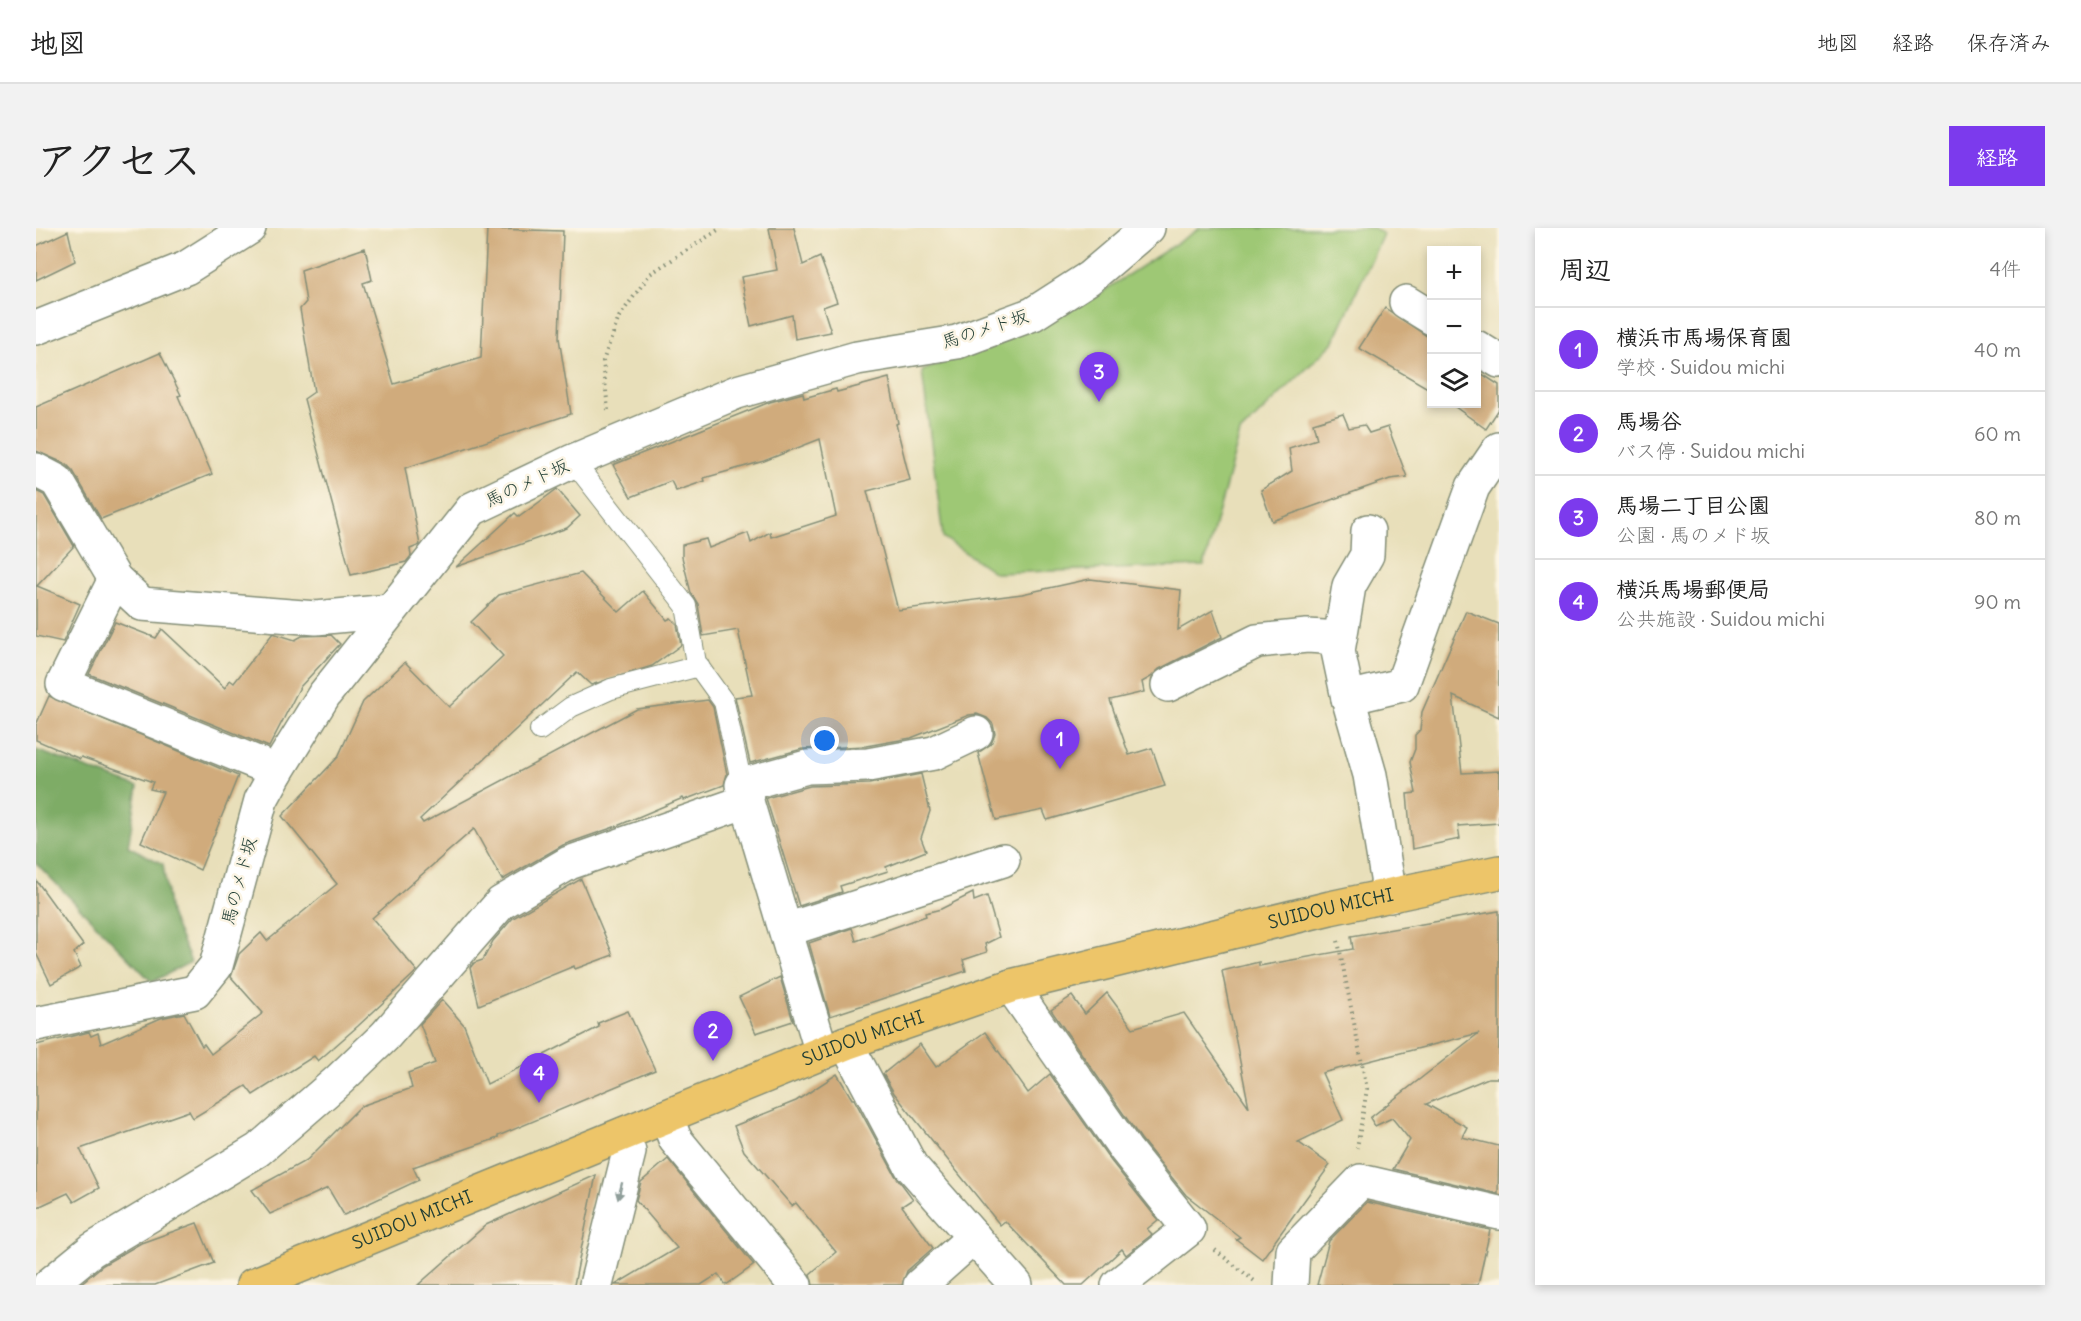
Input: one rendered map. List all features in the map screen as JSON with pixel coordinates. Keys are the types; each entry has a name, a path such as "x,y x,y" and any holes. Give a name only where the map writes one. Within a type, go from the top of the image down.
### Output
{"main road":[{"name":"SUIDOU MICHI","path":"253,1285 834,1048 1011,986 1330,908 1499,872"}],"street":[{"path":"36,328 186,268 249,228"},
{"name":"馬のメド坂","path":"36,1024 195,992 216,966 261,800 277,771 324,695 472,509 573,461 737,392 857,358 957,342 1033,314 1089,278 1148,228"},
{"path":"1481,350 1499,361"},
{"path":"1348,699 1402,685 1473,487 1499,449"},
{"path":"36,470 57,481 115,579 142,604 316,618 390,611"},
{"path":"1368,531 1367,555 1349,586 1338,651 1348,699 1370,775 1390,896"},
{"path":"115,579 63,684 277,771"},
{"path":"1168,685 1257,640 1306,636 1340,638"},
{"path":"49,1285 92,1250 258,1150 339,1080 385,1036 501,903 569,863 807,767 868,765 934,753 976,733"},
{"path":"744,793 786,930 834,1048 911,1166 1016,1285"},
{"path":"786,930 1003,860"},
{"path":"1011,986 1126,1150 1189,1229 1118,1285"},
{"path":"667,1118 675,1138 795,1285"},
{"path":"596,1285 629,1152 624,1134"},
{"path":"1291,1285 1293,1251 1361,1181 1499,1213"},
{"path":"920,1285 974,1237"}],"lane":[{"path":"573,461 686,606 699,666 724,702 744,793"},
{"path":"540,729 571,707 611,689 699,666"}],"path":[{"path":"612,445 603,362 619,317 650,274 721,228"},
{"path":"1330,908 1345,970 1367,1089 1353,1174 1361,1181"},
{"path":"1189,1229 1260,1285"}],"green space":[{"path":"1200,228 1374,228 1383,234 1333,343 1240,433 1204,566 995,573 943,537 922,371 1085,303"},
{"path":"36,750 138,787 128,846 163,864 170,914 191,962 152,982 36,863"}],"building":[{"path":"769,228 794,228 803,265 820,257 837,302 823,307 831,332 795,339 792,315 751,326 741,277 777,270"},
{"path":"487,229 563,231 559,338 571,414 405,468 420,545 410,549 411,556 406,562 351,575 304,399 314,392 300,309 306,302 301,270 365,248 372,280 363,283 394,384 481,358"},
{"path":"68,231 75,261 36,280 36,246"},
{"path":"1385,308 1427,336 1427,388 1359,348"},
{"path":"160,353 181,395 178,396 212,474 101,519 73,471 66,464 36,451 36,407"},
{"path":"1481,373 1499,385 1499,409 1486,429 1457,408 1481,408"},
{"path":"889,378 898,423 896,424 910,480 867,491 898,610 1022,594 1090,579 1181,590 1178,630 1213,610 1222,637 1159,669 1142,682 1144,692 1110,700 1129,755 1152,748 1165,786 1047,820 1043,810 996,820 978,753 991,744 995,734 993,724 987,718 977,714 911,738 866,746 802,749 750,763 735,697 752,695 738,630 703,636 698,604 691,593 682,557 682,545 706,539 709,548 748,533 751,543 770,532 771,537 836,516 820,439 764,461 704,478 705,481 676,491 671,481 631,497 613,465 770,402 803,393 804,398 836,389 837,392"},
{"path":"1343,414 1349,428 1364,425 1369,433 1388,427 1407,477 1390,479 1272,521 1261,490 1292,471 1289,448 1317,439 1313,423"},
{"path":"557,489 580,516 567,528 456,567 515,513 519,517"},
{"path":"36,491 44,495 74,546 37,586 80,604 63,642 36,636"},
{"path":"581,573 619,612 643,591 667,620 671,618 677,624 681,645 652,666 591,685 577,672 420,819 423,823 637,709 708,700 713,707 727,774 724,785 684,800 683,798 617,826 563,845 502,880 474,829 372,918 417,971 318,1061 314,1056 253,1095 246,1086 193,1118 189,1111 80,1149 99,1188 74,1202 68,1193 36,1208 36,1045 89,1032 91,1036 98,1033 101,1044 161,1018 184,1013 202,1046 204,1044 211,1054 263,1013 231,977 239,954 261,933 267,941 337,884 282,816 338,757 363,702 405,662 449,707 503,656 471,622 499,595"},
{"path":"1466,611 1499,624 1499,717 1453,696 1462,773 1499,771 1499,823 1458,826 1460,839 1412,849 1407,794 1416,793 1410,762 1415,749 1415,735 1420,730 1422,712"},
{"path":"115,622 156,638 162,629 225,688 230,680 234,683 273,633 295,640 302,636 331,635 340,644 300,687 269,747 89,674"},
{"path":"49,696 238,776 200,870 141,842 163,792 150,789 153,782 81,757 80,759 36,740 36,725"},
{"path":"921,774 930,811 921,838 926,851 886,867 888,871 840,886 842,892 799,906 766,798 810,786 869,784"},
{"path":"581,879 613,955 575,969 574,966 479,1005 470,968 474,963 483,960 493,941 513,918"},
{"path":"36,880 83,945 74,953 81,967 51,984 36,953"},
{"path":"973,893 974,901 987,896 999,937 985,944 987,952 963,960 966,971 830,1016 809,943 852,928 856,941 926,916 925,913 941,909"},
{"path":"1499,911 1499,1078 1488,1078 1426,1104 1467,1127 1462,1137 1499,1146 1498,1194 1393,1169 1410,1140 1392,1118 1375,1126 1370,1118 1479,1033 1322,1073 1343,1120 1298,1142 1330,1165 1262,1259 1236,1239 1240,1237 1186,1195 1141,1139 1051,1010 1072,996 1085,1014 1107,993 1133,1028 1184,1013 1249,1107 1222,971 1259,962 1259,966 1353,949 1351,936"},
{"path":"780,977 793,1021 756,1033 739,997"},
{"path":"442,1000 464,1025 487,1084 599,1027 598,1023 628,1011 655,1070 498,1136 498,1138 413,1167 419,1180 344,1215 328,1188 270,1214 252,1190 307,1160 361,1106 412,1088 408,1073 435,1063 420,1024"},
{"path":"985,1032 1028,1093 1050,1074 1111,1161 1158,1220 1147,1229 1152,1234 1150,1236 1126,1255 1122,1249 1083,1285 1066,1285 1005,1221 1000,1225 894,1093 883,1074 920,1044 936,1067"},
{"path":"837,1074 854,1099 895,1175 913,1199 902,1206 933,1248 907,1271 902,1285 813,1285 810,1274 836,1252 796,1203 792,1206 744,1151 734,1126 796,1101"},
{"path":"668,1159 754,1265 726,1285 718,1274 701,1285 615,1285 677,1248 636,1200 641,1182"},
{"path":"596,1175 574,1285 418,1285 486,1225"},
{"path":"1367,1202 1490,1230 1478,1285 1317,1285 1329,1241"},
{"path":"197,1223 214,1263 155,1285 79,1285 103,1265 141,1243"}],"place":[{"name":"馬場二丁目公園","path":"1099,402"},
{"name":"横浜市馬場保育園","path":"1060,769"},
{"name":"馬場谷","path":"713,1061"},
{"name":"横浜馬場郵便局","path":"539,1103"}]}
